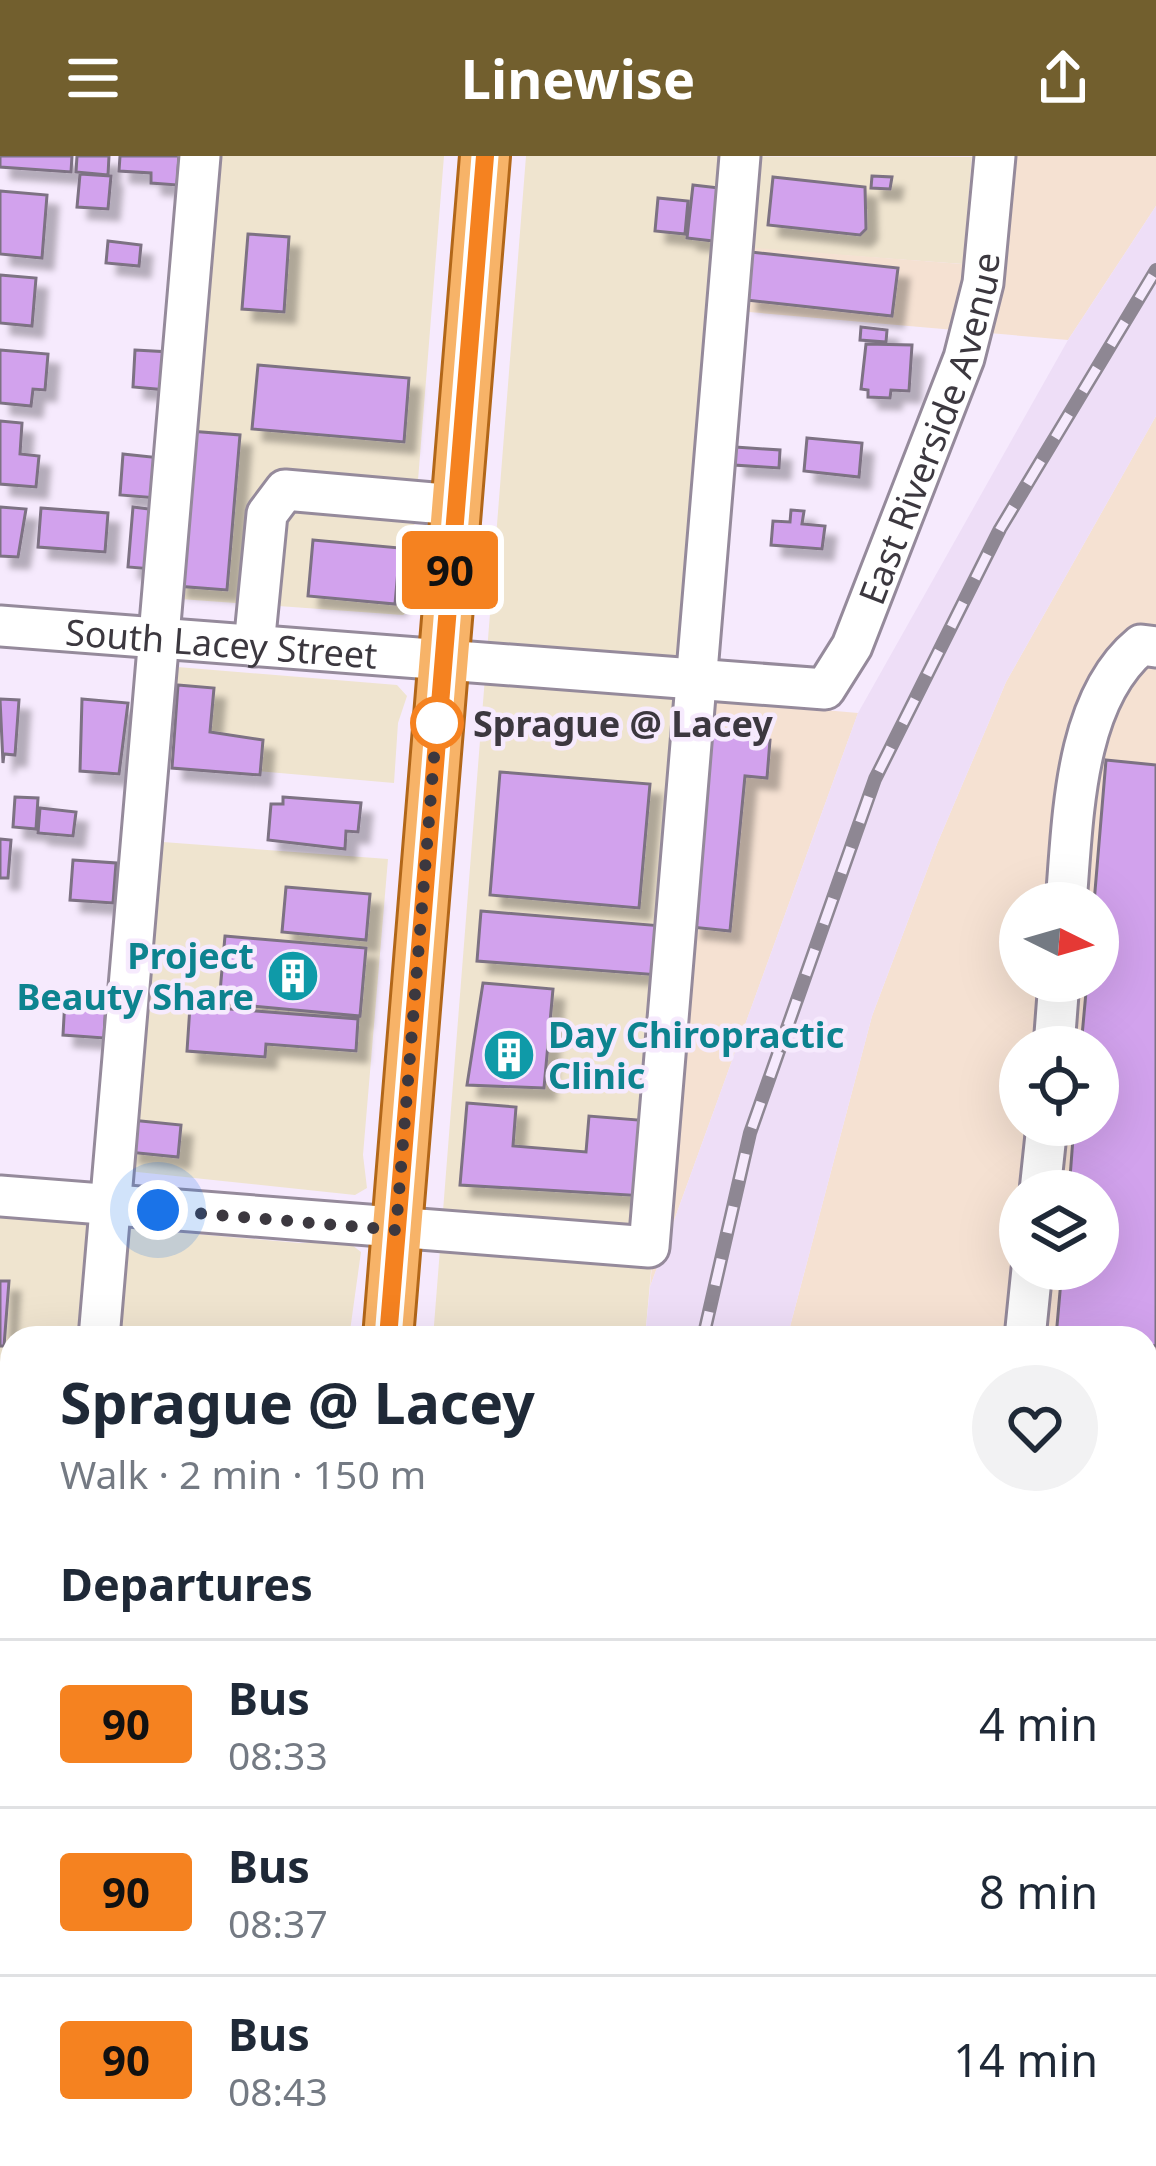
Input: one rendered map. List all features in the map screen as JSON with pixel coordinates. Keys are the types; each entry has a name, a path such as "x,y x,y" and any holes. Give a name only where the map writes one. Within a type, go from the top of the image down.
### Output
{"main road":[{"path":"389,1326 485,156"}],"street":[{"path":"100,1326 200,156"},
{"path":"0,1196 649,1246 740,156"},
{"name":"East Riverside Avenue","path":"825,688 852,646 964,358 983,283 995,156"},
{"path":"254,646 267,514 285,490 456,505"},
{"name":"South Lacey Street","path":"0,626 825,688"},
{"path":"1068,882 1072,829 1094,713 1127,656 1141,645 1156,647"},
{"path":"1026,1326 1030,1290"}],"shaded area":[{"path":"191,156 444,156 410,580 414,607 403,615 153,597"},
{"path":"526,156 972,157 963,264 743,248 646,1326 434,1326"},
{"path":"973,156 1156,156 1156,206 1068,340 737,311 743,247 962,264"},
{"path":"1156,206 1156,416 1006,682 937,844 872,1016 790,1326 646,1326 650,1287 858,713 1068,340"},
{"path":"1156,416 1156,1326 790,1326 872,1016 937,844 1006,682"},
{"path":"165,666 397,685 407,696 398,723 394,783 156,762"},
{"path":"702,699 858,713 650,1287"},
{"path":"123,839 388,859 363,1155 367,1188 355,1195 99,1168"},
{"path":"0,1217 300,1243 347,1241 361,1252 351,1326 0,1326"}],"building":[{"path":"0,156 72,156 71,172 0,167"},
{"path":"77,156 109,156 108,175 76,172"},
{"path":"120,156 179,156 177,185 151,183 151,173 119,171"},
{"path":"80,174 111,176 108,209 77,207"},
{"path":"872,176 892,177 890,189 871,188"},
{"path":"773,177 865,187 866,229 860,235 768,225"},
{"path":"693,185 728,189 722,242 687,238"},
{"path":"0,191 47,195 42,258 0,254"},
{"path":"658,198 688,201 685,234 655,231"},
{"path":"248,234 289,237 284,312 242,309"},
{"path":"108,241 141,245 139,266 106,263"},
{"path":"751,252 898,268 892,316 746,300"},
{"path":"0,275 36,278 32,326 0,323"},
{"path":"861,327 887,330 886,342 860,340"},
{"path":"866,344 912,345 909,391 891,390 890,398 868,397 868,390 861,389"},
{"path":"0,350 48,354 45,390 33,389 31,406 0,403"},
{"path":"135,350 170,352 167,390 133,387"},
{"path":"258,365 409,378 404,442 252,429"},
{"path":"0,421 22,423 20,454 39,456 36,487 0,484"},
{"path":"189,431 240,435 227,590 176,586"},
{"path":"807,438 862,443 859,477 804,471"},
{"path":"735,447 780,450 779,468 734,465"},
{"path":"123,454 161,458 157,498 120,495"},
{"path":"0,507 26,509 18,557 0,556"},
{"path":"133,507 157,510 152,569 128,567"},
{"path":"41,508 108,513 105,552 38,547"},
{"path":"791,510 804,511 802,524 825,526 822,549 771,545 773,521 790,522"},
{"path":"313,540 400,548 395,604 308,596"},
{"path":"178,685 214,688 210,732 263,740 260,775 172,768"},
{"path":"0,699 19,700 15,755 4,754 3,763"},
{"path":"82,699 128,703 119,774 80,771"},
{"path":"709,734 770,740 767,778 745,776 730,931 691,927"},
{"path":"1106,760 1156,765 1156,1326 1057,1326 1060,1290 1119,1290 1119,1170 1071,1170 1072,1146 1119,1146 1119,1026 1083,1026 1085,1002 1119,1002 1119,882 1096,882"},
{"path":"500,772 650,784 639,908 490,895"},
{"path":"15,797 38,798 36,829 13,827"},
{"path":"283,797 361,803 358,832 346,831 345,849 268,840 271,804 283,804"},
{"path":"40,808 76,812 73,836 38,833"},
{"path":"0,839 11,840 8,878 0,878"},
{"path":"73,860 116,863 113,903 70,900"},
{"path":"286,887 370,894 366,940 282,932"},
{"path":"481,911 663,926 659,975 477,961"},
{"name":"Project Beauty Share","path":"225,936 366,948 360,1016 219,1003"},
{"name":"Day Chiropractic Clinic","path":"483,983 553,989 544,1088 467,1085"},
{"path":"65,998 106,1000 104,1038 63,1035"},
{"path":"190,1006 358,1019 356,1051 266,1044 265,1057 187,1051"},
{"path":"467,1103 516,1107 513,1146 586,1152 589,1116 651,1121 645,1196 460,1185"},
{"path":"131,1120 181,1125 178,1157 128,1152"},
{"path":"0,1281 9,1281 6,1326 0,1326"}],"railway":[{"path":"706,1326 750,1133 875,779 1000,529 1156,270"}],"bus line":[{"name":"90","path":"389,1326 485,156"}],"place":[{"name":"Sprague @ Lacey","path":"437,723"},
{"name":"Project Beauty Share","path":"293,976"},
{"name":"Day Chiropractic Clinic","path":"509,1055"}],"route":[{"path":"158,1210 396,1230 438,708 437,723"}]}
